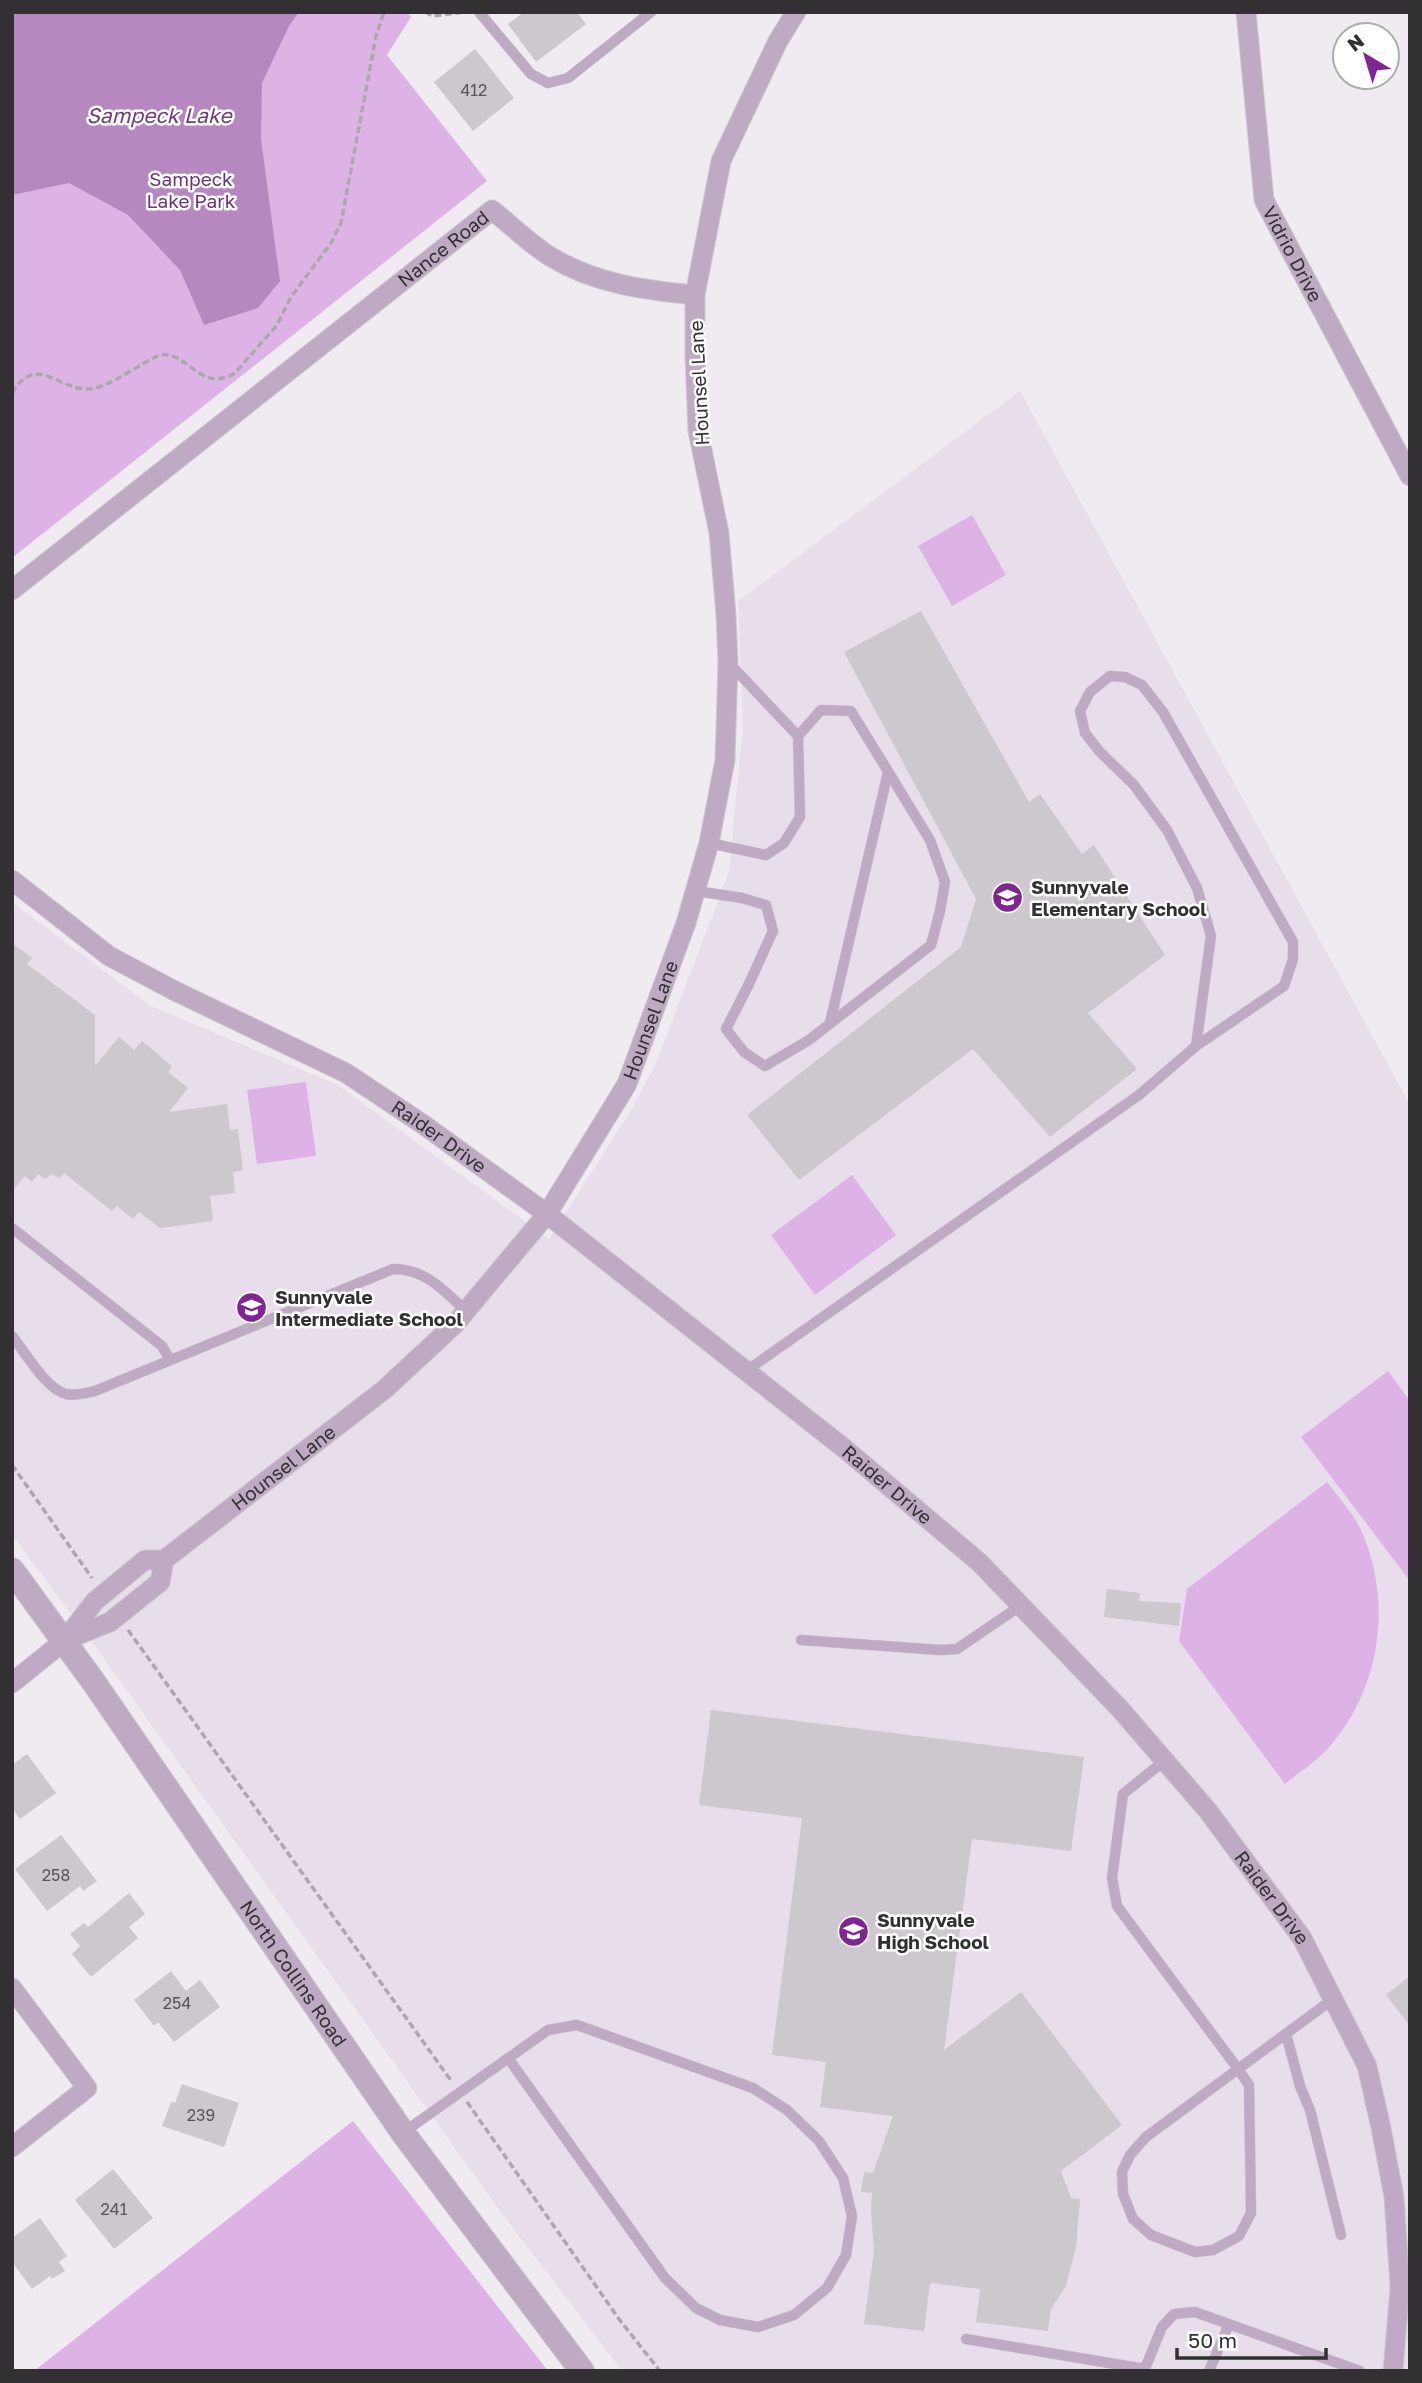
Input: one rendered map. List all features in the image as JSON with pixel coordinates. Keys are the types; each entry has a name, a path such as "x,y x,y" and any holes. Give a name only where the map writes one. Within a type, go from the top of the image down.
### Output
{"street":[{"path":"695,295 721,160 778,41 796,12"},
{"name":"Vidrio Drive","path":"1246,12 1264,200 1410,476"},
{"name":"Nance Road","path":"12,590 492,210 550,256 596,279 642,290 695,295"},
{"name":"Hounsel Lane","path":"64,1641 103,1594 145,1560 164,1560 385,1389 455,1324 547,1214 627,1084 696,891 709,843 725,760 728,662 719,533 698,431 695,295"},
{"name":"Raider Drive","path":"12,880 109,956 175,991 346,1073 424,1125 547,1214 845,1449 980,1563 1121,1710 1208,1811 1302,1938 1367,2066 1394,2197 1399,2287 1393,2371"},
{"name":"Hounsel Lane","path":"64,1641 110,1622 160,1582 164,1560"},
{"name":"North Collins Road","path":"12,1570 64,1641 403,2133 582,2371"},
{"path":"12,1683 64,1641"},
{"path":"12,1988 87,2088 12,2147"}],"lane":[{"path":"479,12 531,74 548,83 568,78 651,12"},
{"path":"709,843 766,855 784,843 800,817 798,736 728,662"},
{"path":"745,1371 1139,1095 1196,1046 1284,986 1293,959 1293,942 1163,712 1142,685 1125,677 1110,677 1090,692 1080,711 1085,733 1133,785 1167,830 1197,888 1211,936 1196,1046"},
{"path":"696,891 742,898 766,905 773,931 726,1029 744,1052 765,1066 809,1040 931,945 945,882 930,840 851,711 821,710 798,736"},
{"path":"830,1024 888,772"},
{"path":"12,1228 162,1346 170,1360"},
{"path":"12,1336 48,1383 67,1394 95,1391 393,1269 408,1269 430,1279 466,1311"},
{"path":"801,1640 957,1649 1020,1606"},
{"path":"1164,1760 1123,1794 1112,1878 1117,1906 1238,2069 1249,2085 1251,2213 1239,2236 1213,2250 1195,2252 1151,2235 1133,2219 1123,2194 1122,2172 1130,2155 1146,2137 1238,2069 1286,2034 1333,1999"},
{"path":"403,2133 460,2092 508,2058 548,2030 577,2025 752,2088 787,2110 819,2141 843,2178 852,2216 846,2255 827,2288 794,2315 758,2327 720,2320 696,2308 665,2278 508,2058"},
{"path":"1286,2034 1300,2086 1310,2110 1341,2235"},
{"path":"965,2339 1144,2370 1162,2327 1174,2314 1195,2312 1360,2371"},
{"path":"1209,2371 1229,2324"}],"path":[{"path":"12,393 18,383 27,376 36,374 89,389 103,385 151,358 169,354 204,377 216,380 235,373 276,325 291,297 331,243 341,223 376,36 384,12"},
{"path":"425,12 433,16 464,12"},
{"path":"12,1465 103,1594"},
{"path":"118,1615 619,2319 660,2371"}],"shaded area":[{"name":"Sunnyvale High School","path":"1020,391 1410,1105 1410,2371 622,2371 503,2215 95,1646 12,1535 12,902 151,1006 338,1085 549,1239 633,1107 656,1063 729,872 743,727 738,601"}],"green space":[{"name":"Sampeck Lake Park","path":"12,12 407,12 411,17 387,55 487,181 12,558"},
{"path":"972,515 1006,575 952,606 918,546"},
{"path":"306,1082 316,1156 257,1164 247,1090"},
{"path":"852,1175 896,1235 815,1295 771,1235"},
{"path":"1388,1371 1410,1401 1410,1581 1301,1437"},
{"path":"1327,1482 1358,1524 1371,1557 1377,1585 1377,1642 1361,1697 1347,1723 1325,1751 1285,1784 1179,1641 1187,1589"},
{"path":"353,2121 548,2371 34,2371"}],"water":[{"name":"Sampeck Lake","path":"12,12 299,12 289,26 262,83 261,139 280,281 258,308 204,325 180,270 128,215 69,183 12,195"}],"building":[{"path":"524,12 577,12 586,24 536,62 508,24"},
{"path":"475,49 514,98 473,131 434,82"},
{"path":"921,611 1029,802 1040,794 1082,854 1094,845 1165,955 1088,1013 1137,1069 1050,1137 973,1049 799,1180 747,1115 961,947 976,899 844,652"},
{"path":"12,943 32,958 27,964 95,1015 95,1066 119,1037 134,1050 142,1041 172,1066 168,1072 188,1088 169,1112 227,1104 230,1130 238,1129 243,1170 233,1172 235,1193 210,1196 213,1221 160,1228 139,1212 133,1219 117,1206 112,1211 64,1173 60,1178 52,1174 45,1179 38,1174 32,1182 25,1176 12,1191"},
{"path":"1107,1589 1140,1593 1139,1601 1181,1603 1179,1626 1104,1617"},
{"path":"711,1710 1084,1757 1071,1851 972,1839 944,2050 1021,1992 1122,2125 1061,2171 1071,2198 1080,2199 1076,2247 1066,2286 1051,2309 1048,2331 976,2322 980,2289 930,2283 924,2331 864,2324 874,2250 872,2193 861,2192 864,2172 873,2173 893,2116 820,2107 826,2062 772,2055 802,1818 699,1805"},
{"path":"27,1754 56,1793 20,1819 12,1808 12,1765"},
{"path":"61,1835 97,1881 83,1891 80,1886 47,1911 15,1869"},
{"path":"129,1893 145,1914 129,1927 138,1938 91,1977 72,1954 80,1946 70,1934 84,1923 88,1927"},
{"path":"171,1971 186,1991 200,1980 220,2007 174,2042 158,2022 154,2026 134,2000"},
{"path":"1410,1976 1410,2026 1386,1995"},
{"path":"182,2084 239,2103 224,2147 162,2126 171,2102 175,2103"},
{"path":"113,2169 153,2218 114,2249 75,2200"},
{"path":"40,2218 67,2256 59,2262 65,2271 52,2279 50,2276 32,2289 12,2262 12,2238"}],"place":[{"name":"Sunnyvale Elementary School","path":"1008,898"},
{"name":"Sunnyvale Intermediate School","path":"252,1308"},
{"name":"Sunnyvale High School","path":"854,1931"}]}
